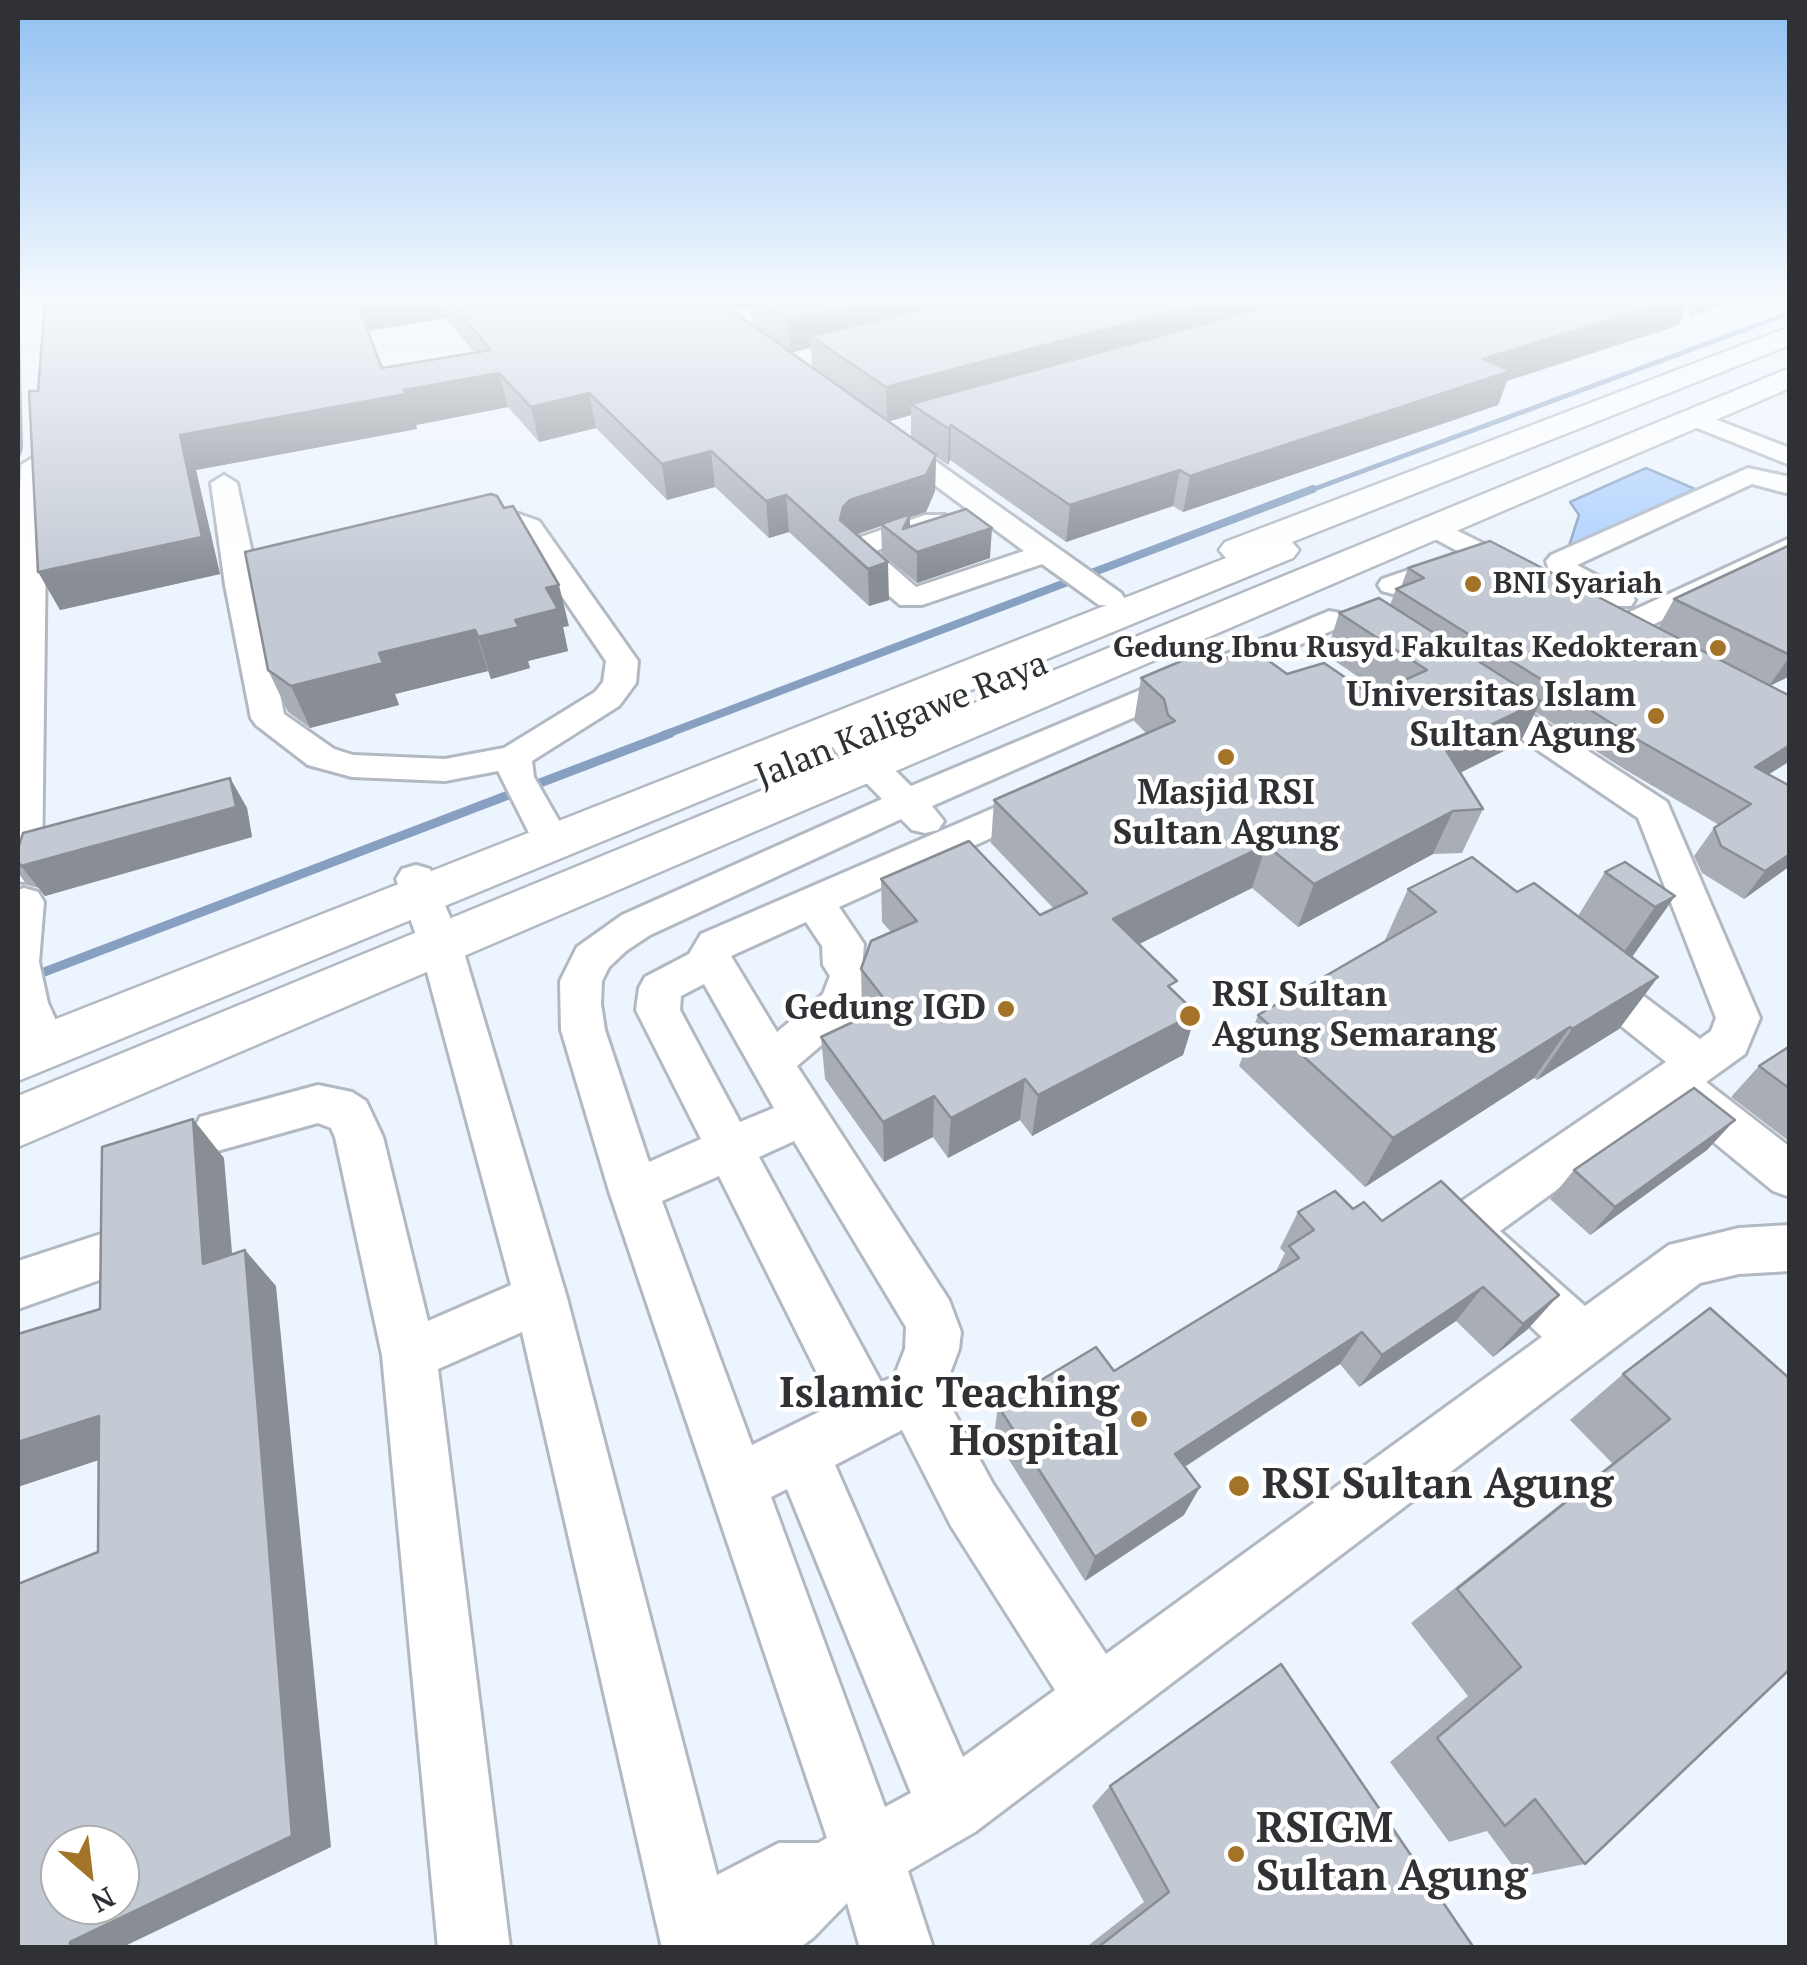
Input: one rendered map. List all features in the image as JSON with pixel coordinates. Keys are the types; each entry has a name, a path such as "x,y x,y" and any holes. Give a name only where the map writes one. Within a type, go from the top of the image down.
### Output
{"highway":[{"path":"428,910 541,822 1105,596 1641,393"},
{"name":"Jalan Kaligawe Raya","path":"1678,406 1704,393"},
{"name":"Jalan Kaligawe Raya","path":"18,1085 428,910 1270,581 1713,393"},
{"path":"18,1122 428,910 858,754 1270,581 1432,526 1678,406 1729,393"},
{"name":"Jalan Kaligawe Raya","path":"23,1016 428,910"}],"lane":[{"path":"1678,406 1790,444"},
{"path":"1678,406 1790,456"},
{"path":"920,424 876,430 1105,596"},
{"path":"23,1016 34,465"},
{"path":"1611,613 1564,570 1561,561 1748,476 1770,478 1790,486"},
{"path":"224,484 268,718 321,757 352,766 445,770 515,767 607,699 619,683 622,660 529,527 519,522 502,522 446,536"},
{"path":"980,506 862,546 859,555 911,599 1056,560"},
{"path":"1611,613 1705,588 1790,521"},
{"path":"1432,526 1611,613 1672,654"},
{"path":"1611,613 1675,574 1790,547"},
{"path":"1393,586 1484,552"},
{"path":"240,585 333,562"},
{"path":"1675,574 1705,588"},
{"path":"1091,720 1270,645 1346,620 1313,614 1270,581"},
{"path":"1270,645 1300,666"},
{"path":"1237,659 1267,680"},
{"path":"1444,672 1654,810 1738,1018 1729,1042 1480,1217 1474,1230 1480,1246 1583,1340"},
{"path":"1091,720 1135,745"},
{"path":"897,1948 845,1867 634,1191 579,1004 580,981 592,958 611,940 906,802 966,776 984,792 996,792 1093,751 1098,742 1091,720"},
{"path":"858,754 946,841 970,850 991,869"},
{"path":"515,767 541,822"},
{"path":"951,1808 776,1464 892,1406 932,1349 934,1332 930,1318 710,961 710,951 946,841 1081,785"},
{"path":"771,1062 842,1003 846,974 843,944 813,901"},
{"path":"428,910 541,1298 708,1941 788,1914 845,1867 951,1808 1687,1262 1739,1251 1790,1248"},
{"path":"1558,952 1790,1176"},
{"path":"710,961 660,988 658,1010 730,1150 892,1406 972,1505 1099,1700"},
{"path":"217,1131 318,1104 336,1105 348,1115 359,1138 409,1354 474,1948"},
{"path":"650,1184 803,1116"},
{"path":"18,1285 104,1256"},
{"path":"409,1354 541,1298"}],"water":[{"path":"1646,468 1695,489 1569,546 1579,515 1570,502"}],"building":[{"path":"29,393 406,394 180,435 202,537 38,572"},
{"path":"518,393 848,393 936,455 926,475 850,500 843,507 840,520 888,562 868,569 786,495 766,501 711,451 662,464 589,393 531,407"},
{"path":"952,393 1445,393 1190,476 1180,470 1070,505 951,425 949,429 911,404"},
{"path":"491,494 497,496 504,508 513,506 559,585 546,588 558,609 515,620 519,627 478,637 475,630 379,653 383,663 291,686 268,670 245,552"},
{"path":"966,509 992,528 917,552 881,524 910,514 903,529"},
{"path":"1490,541 1790,696 1790,745 1755,767 1790,786 1790,854 1765,871 1721,846 1714,828 1751,804 1640,741 1396,589 1424,578 1408,568"},
{"path":"1790,545 1790,655 1674,599"},
{"path":"1379,598 1541,701 1444,747 1483,809 1453,811 1314,884 1266,845 1113,919 1177,981 1168,986 1196,1013 1038,1095 1025,1079 951,1118 934,1096 883,1122 821,1037 889,1005 861,969 871,941 917,921 881,879 969,841 1040,915 1087,893 994,800 1175,721 1168,715 1164,699 1141,678 1203,652 1216,662 1251,648 1287,674 1324,663 1371,695 1427,670 1339,613"},
{"path":"230,778 236,807 21,866 18,861 23,833"},
{"path":"1472,857 1517,892 1534,883 1658,977 1393,1138 1258,1015 1436,912 1408,889"},
{"path":"1625,862 1675,896 1655,907 1605,872"},
{"path":"1790,1046 1790,1089 1759,1066"},
{"path":"1694,1088 1735,1120 1615,1207 1574,1170"},
{"path":"193,1119 203,1264 245,1250 292,1836 140,1909 140,1825 40,1825 40,1925 106,1925 70,1942 70,1948 18,1948 18,1584 98,1552 99,1416 18,1442 18,1334 100,1309 102,1147"},
{"name":"Islamic Teaching Hospital","path":"1441,1181 1559,1295 1523,1324 1483,1287 1382,1355 1362,1332 1175,1454 1200,1487 1095,1557 998,1406 1096,1347 1114,1371 1299,1258 1289,1246 1314,1230 1298,1212 1335,1191 1353,1209 1364,1202 1382,1221"},
{"path":"1710,1308 1790,1379 1790,1669 1585,1864 1535,1799 1505,1826 1437,1738 1521,1667 1457,1589 1670,1419 1623,1374"},
{"name":"RSIGM Sultan Agung","path":"1281,1664 1474,1948 1097,1948 1169,1892 1110,1786"}],"waterway":[{"path":"1306,492 1574,393"},
{"path":"664,735 1313,489"},
{"path":"18,982 671,733"}],"place":[{"name":"BNI Syariah","path":"1473,584"},
{"name":"Gedung Ibnu Rusyd Fakultas Kedokteran","path":"1718,648"},
{"name":"Universitas Islam Sultan Agung","path":"1656,716"},
{"name":"Masjid RSI Sultan Agung","path":"1226,757"},
{"name":"Gedung IGD","path":"1006,1009"},
{"name":"RSI Sultan Agung Semarang","path":"1190,1016"},
{"name":"Islamic Teaching Hospital","path":"1139,1419"},
{"name":"RSI Sultan Agung","path":"1239,1486"},
{"name":"RSIGM Sultan Agung","path":"1236,1854"}]}
